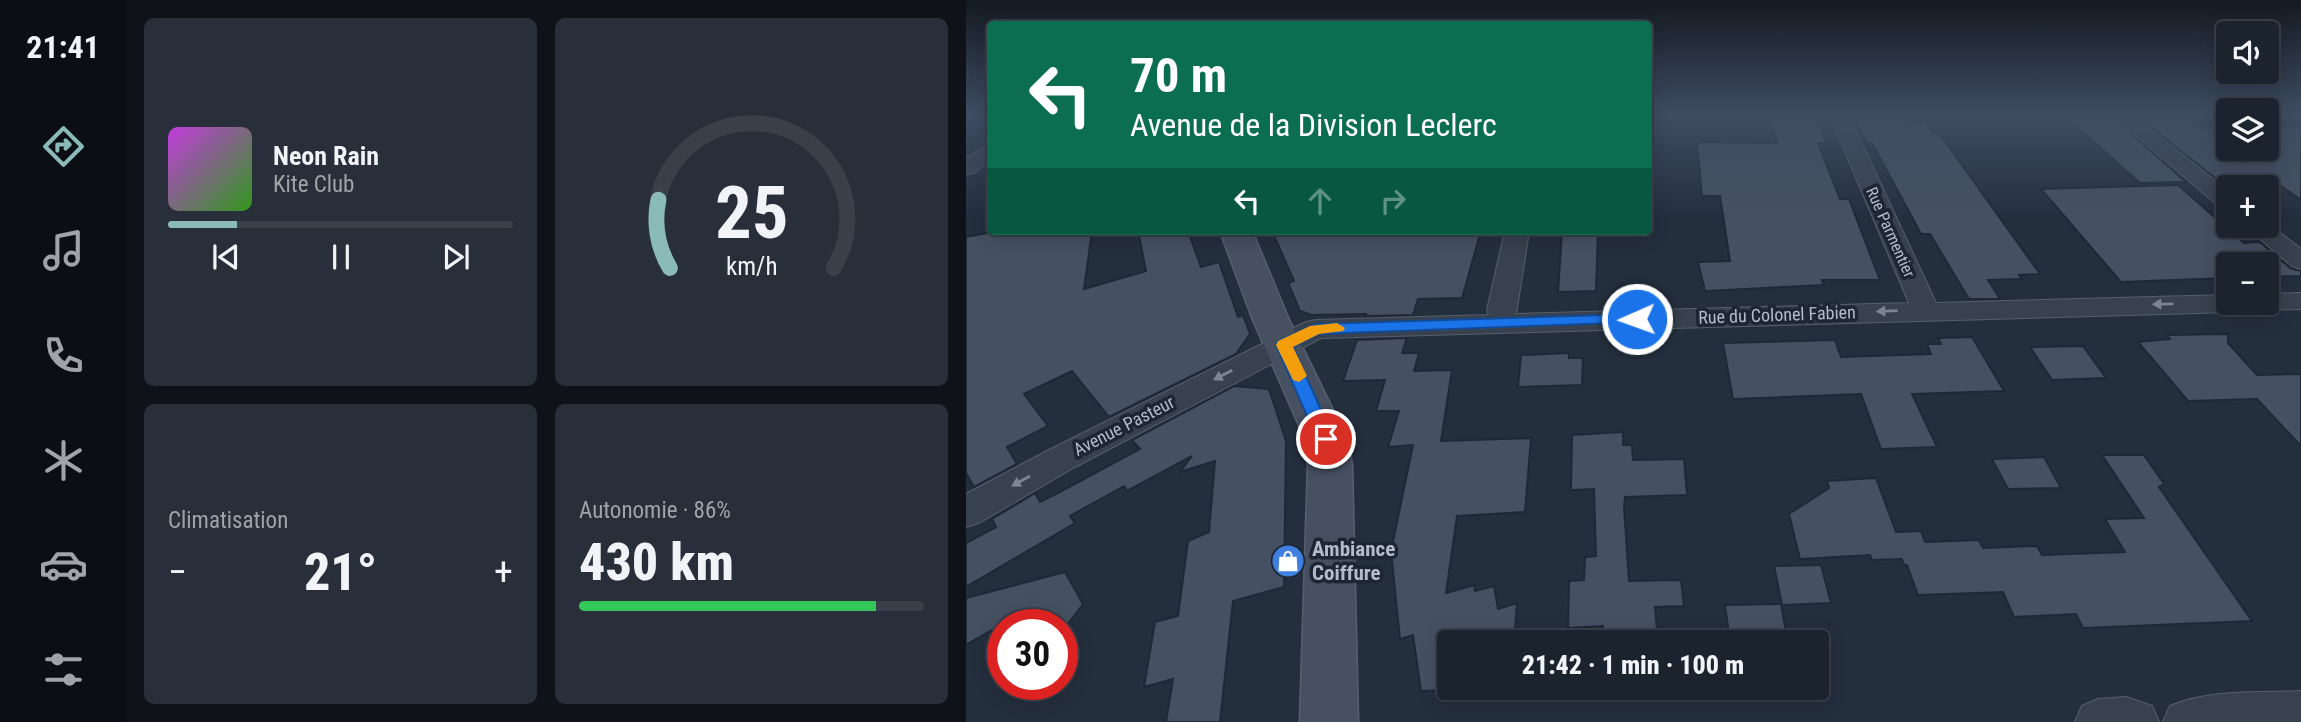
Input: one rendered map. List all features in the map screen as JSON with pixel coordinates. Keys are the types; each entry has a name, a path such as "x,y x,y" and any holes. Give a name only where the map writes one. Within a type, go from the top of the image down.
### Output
{"street":[{"path":"966,168 980,150"},
{"name":"Rue Parmentier","path":"1854,150 1926,310"},
{"path":"2164,150 2216,192"},
{"path":"1238,235 1326,439 1330,465 1329,722"},
{"path":"1505,323 1501,310 1516,235"},
{"path":"2272,238 2301,261"},
{"path":"2279,302 2301,301"},
{"name":"Rue du Colonel Fabien","path":"1284,345 1316,329 2216,303"},
{"name":"Avenue Pasteur","path":"966,512 1061,459 1284,345"},
{"path":"2186,722 2212,717 2301,714"},
{"path":"2098,722 2136,722"}],"building":[{"path":"1698,150 1821,150 1840,199 1849,199 1880,280 1822,280 1824,285 1705,291 1698,262 1730,261 1720,196 1702,196"},
{"path":"1876,150 1951,150 2040,274 2019,275 2022,279 1988,280 2000,299 1969,299 1930,234 1921,234"},
{"path":"2103,150 2149,150 2186,182 2140,183"},
{"path":"2180,150 2216,150 2216,161 2279,161 2279,150 2301,150 2301,200 2279,185 2279,175 2216,175 2216,179"},
{"path":"2178,185 2216,218 2216,238 2238,238 2244,243 2260,242 2272,252 2216,252 2216,278 2121,282 2041,189"},
{"path":"987,233 1091,235 1084,289 1146,271 1139,235 1189,235 1201,267 1219,262 1238,317 1243,315 1250,334 1236,354 1109,417 1072,371 1024,394 1048,426 1007,447 1017,464 974,487 966,473 966,237"},
{"path":"1274,235 1480,235 1462,298 1418,299 1413,315 1312,315 1300,311 1288,283 1294,281"},
{"path":"1562,235 1598,235 1596,291 1558,292"},
{"path":"2279,258 2290,268 2301,271 2301,276 2279,277"},
{"path":"2228,334 2228,343 2257,375 2301,374 2301,446 2257,399 2188,401 2138,342 2170,339 2167,335"},
{"path":"1972,337 2004,391 1912,394 1937,447 1881,449 1861,394 1733,399 1723,343 1835,340 1841,357 1931,354 1927,344 1941,344 1938,338"},
{"path":"1407,338 1402,353 1419,353 1414,371 1452,370 1441,441 1531,438 1525,512 1457,516 1446,593 1474,585 1475,591 1494,586 1498,609 1517,603 1515,630 1437,630 1437,690 1421,691 1413,635 1400,639 1391,551 1413,445 1388,447 1399,411 1376,411 1385,380 1343,381 1357,340"},
{"path":"2083,346 2106,378 2052,380 2030,347"},
{"path":"1569,353 1569,358 1583,358 1582,385 1518,387 1521,355"},
{"path":"1234,386 1269,389 1286,441 1284,587 1233,601 1220,722 1166,722 1173,679 1144,687 1155,622 1178,616 1188,541 1209,532 1215,461 1180,472 1192,456 1127,491 1124,486 1070,516 1075,523 966,587 966,543 996,527 992,519 1035,493 1040,502 1140,449 1132,440"},
{"path":"1623,432 1623,445 1632,445 1633,460 1684,459 1687,495 1625,497 1629,581 1681,580 1684,606 1655,607 1657,630 1603,630 1603,626 1568,628 1569,581 1584,580 1585,557 1596,556 1594,489 1571,490 1572,435"},
{"path":"2102,455 2144,455 2164,484 2159,487 2252,621 2083,628 2076,614 2014,617 2003,592 1918,595 1907,565 1904,565 1902,559 1872,560 1870,555 1800,559 1789,514 1829,488 1827,481 1876,478 1896,532 1921,531 1925,542 1979,540 1983,548 2037,546 2042,555 2125,552 2105,519 2144,518"},
{"path":"2044,457 2061,488 2008,489 1992,459"},
{"path":"1821,565 1831,603 1782,605 1774,566"},
{"path":"1065,572 1083,604 1078,611 987,609 987,633 966,645 966,598"},
{"path":"1781,604 1786,630 1728,630 1725,605"}],"slow traffic":[{"path":"1299,376 1284,345 1316,329 1337,328"}],"place":[{"name":"Ambiance Coiffure","path":"1288,561"}],"route":[{"path":"1326,439 1284,345 1316,329 1637,319"}]}
